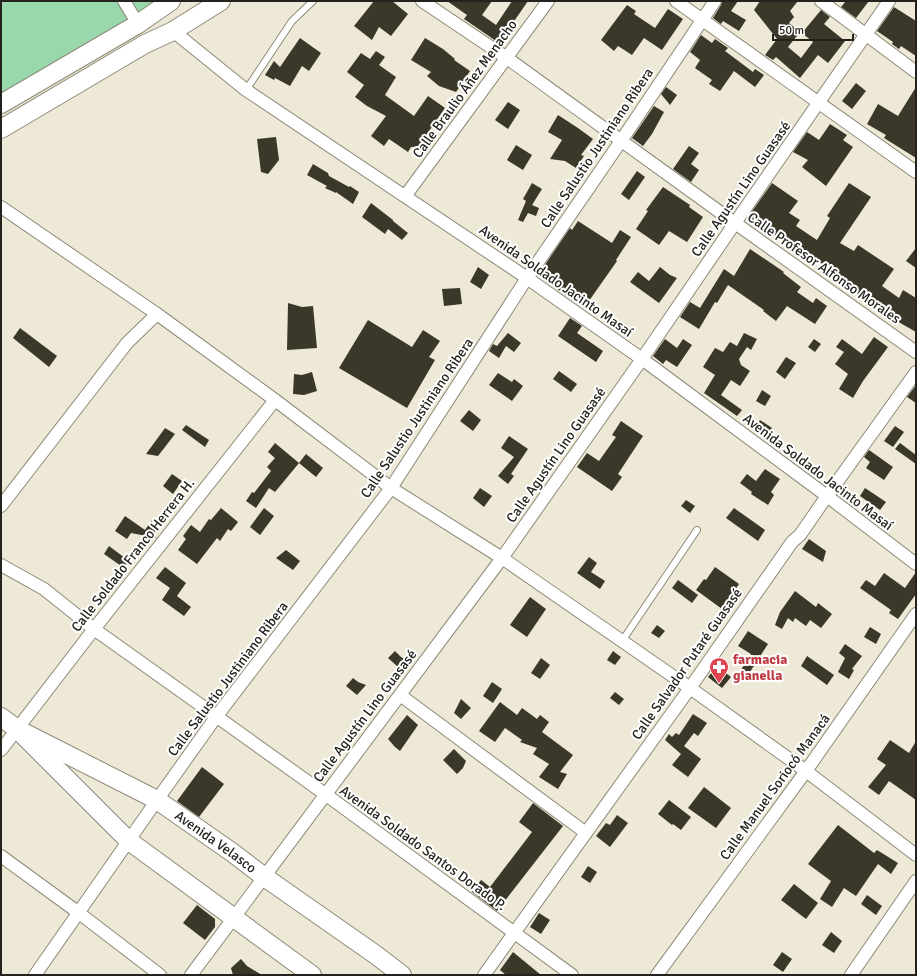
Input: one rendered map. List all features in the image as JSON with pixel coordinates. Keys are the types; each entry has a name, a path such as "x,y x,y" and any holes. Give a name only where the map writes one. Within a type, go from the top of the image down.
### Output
{"street":[{"path":"124,1 138,24"},
{"path":"1,104 138,24 171,1"},
{"path":"1,129 145,44 173,31 222,1"},
{"name":"Calle Profesor Alfonso Morales","path":"422,1 507,58 735,224 916,352"},
{"name":"Calle Braulio Áñez Menacho","path":"406,195 548,1"},
{"path":"676,1 916,172"},
{"name":"Calle Salustio Justiniano Ribera","path":"35,975 216,717 391,488 527,278 715,1"},
{"path":"820,1 867,34 916,72"},
{"name":"Calle Agustín Lino Guasasé","path":"191,975 263,876 502,558 820,103 889,1"},
{"name":"Avenida Soldado Jacinto Masaí","path":"173,31 246,90 368,172 406,195 642,359 916,564"},
{"path":"1,207 157,314 275,400 391,488 502,558 690,688 806,771 916,855"},
{"path":"1,506 127,343 157,314"},
{"name":"Calle Salvador Putaré Guasasé","path":"484,975 690,688 792,542 800,535 916,372"},
{"name":"Calle Soldado Franco Herrera H.","path":"1,750 94,629 275,400"},
{"name":"Avenida Soldado Santos Dorado P.","path":"1,565 44,589 94,629 325,794 572,975"},
{"name":"Calle Manuel Soriocó Manacá","path":"656,975 914,621"},
{"path":"400,695 586,833"},
{"name":"Avenida Velasco","path":"1,718 17,729 157,800 402,975"},
{"name":"Avenida Velasco","path":"17,729 129,840 312,975"},
{"path":"1,856 160,975"},
{"path":"851,975 916,881"}],"lane":[{"path":"246,90 292,21 313,1"},
{"path":"622,641 697,530"}],"green space":[{"path":"1,1 164,1 1,98"}],"building":[{"path":"374,1 392,1 408,14 391,36 379,27 372,40 354,26"},
{"path":"447,1 492,1 482,15 496,25 512,1 528,1 499,43 464,19 467,15"},
{"path":"722,1 738,1 731,11 746,20 739,31 723,21 721,24 713,18"},
{"path":"760,1 798,1 790,11 794,17 789,23 800,32 788,47 801,58 813,42 802,33 821,10 830,17 824,24 845,41 828,63 818,55 800,78 776,57 773,60 765,55 777,39 754,10"},
{"path":"846,1 869,1 856,18 841,7"},
{"path":"627,5 636,11 634,14 655,28 668,9 683,19 662,50 644,38 632,55 618,46 614,51 601,40"},
{"path":"894,7 916,21 916,56 901,46 899,49 892,44 893,42 877,31"},
{"path":"701,35 712,43 715,39 728,48 725,51 753,72 755,69 764,75 755,87 734,71 720,91 709,84 712,80 695,68 700,60 690,52"},
{"path":"300,38 321,53 309,71 302,66 290,86 275,78 274,80 265,75 274,61 280,67"},
{"path":"425,38 443,49 455,59 454,60 470,71 456,92 439,86 427,76 431,72 411,60"},
{"path":"376,51 385,57 379,65 396,77 385,95 414,116 428,96 445,108 418,147 411,147 408,152 389,139 384,146 371,136 386,116 367,106 355,97 364,85 347,72 361,53 370,59"},
{"path":"856,83 866,91 852,109 842,101"},
{"path":"666,87 677,95 670,105 661,94"},
{"path":"916,87 916,158 884,138 886,135 867,124 878,104 898,116"},
{"path":"508,102 520,110 508,129 495,120"},
{"path":"654,106 664,112 652,134 643,146 632,138"},
{"path":"558,115 593,139 581,155 584,156 576,168 565,161 550,159 562,140 548,132"},
{"path":"830,124 847,135 843,140 853,147 826,186 802,167 808,160 793,152 807,132 819,140"},
{"path":"276,137 279,160 268,174 261,172 257,139"},
{"path":"516,145 532,155 523,170 507,160"},
{"path":"689,146 699,153 691,164 699,170 691,182 673,169"},
{"path":"313,164 328,173 329,176 359,192 353,204 336,192 325,188 327,186 307,175"},
{"path":"637,171 645,177 629,200 621,194"},
{"path":"532,183 542,189 532,205 539,208 536,216 528,213 523,222 518,220 526,201 523,199"},
{"path":"772,183 798,201 789,213 800,220 796,226 817,240 830,218 827,216 849,183 871,197 840,243 854,251 858,245 894,269 882,286 899,298 903,290 916,298 916,332 888,316 872,302 871,303 835,278 838,274 786,241 785,242 748,217"},
{"path":"663,187 690,205 689,207 703,217 687,242 669,231 659,245 636,229 648,211 646,210"},
{"path":"371,203 408,233 402,240 388,229 385,234 362,217"},
{"path":"578,221 612,243 620,230 631,237 616,260 617,261 584,308 538,275 570,228 572,230"},
{"path":"916,248 916,268 906,261"},
{"path":"750,249 784,272 783,273 801,287 797,292 813,303 816,298 827,306 815,324 787,306 776,321 763,311 764,310 728,285 717,303 715,302 699,329 680,317 690,302 700,308 724,269 734,276"},
{"path":"478,267 489,275 481,289 470,282"},
{"path":"660,267 670,275 677,278 659,303 630,282 638,272 649,281"},
{"path":"460,288 462,304 444,306 442,289"},
{"path":"288,303 302,307 313,306 317,348 287,350"},
{"path":"570,318 582,326 577,333 603,351 596,362 558,336"},
{"path":"368,320 412,347 423,330 440,341 429,357 435,360 407,408 339,368"},
{"path":"20,328 57,356 49,367 13,338"},
{"path":"508,333 521,343 514,352 506,346 499,358 489,351 493,344 497,346"},
{"path":"744,333 757,339 751,350 747,347 739,359 741,365 750,371 740,386 731,380 721,395 742,410 737,416 704,393 715,375 703,367 715,348 723,352 730,342 737,346"},
{"path":"874,337 888,347 863,381 853,398 839,389 848,374 835,364 844,352 836,347 842,339 862,354"},
{"path":"665,339 677,348 683,339 692,345 677,367 666,360 663,364 653,356"},
{"path":"814,339 821,344 815,352 808,347"},
{"path":"786,357 796,363 785,379 776,372"},
{"path":"559,371 577,384 571,392 553,379"},
{"path":"312,372 317,391 304,395 293,394 294,374 302,375"},
{"path":"498,373 512,382 514,379 523,386 512,401 489,385"},
{"path":"916,385 916,403 907,397"},
{"path":"762,390 771,396 765,406 756,401"},
{"path":"469,410 481,420 473,431 460,421"},
{"path":"760,420 772,428 766,436 755,428"},
{"path":"621,421 643,436 618,474 622,477 612,491 577,467 587,453 599,461 616,437 612,435"},
{"path":"186,425 209,440 205,447 182,430"},
{"path":"895,426 904,432 893,447 884,441"},
{"path":"165,428 175,434 158,456 146,454"},
{"path":"509,436 528,449 511,474 514,476 508,484 498,476 514,457 501,448"},
{"path":"275,443 299,463 275,492 269,488 256,508 246,501 271,471 267,467 275,458 268,452"},
{"path":"900,443 916,455 916,464 895,449"},
{"path":"869,450 893,467 884,480 866,468 870,462 864,457"},
{"path":"306,454 323,468 316,477 299,463"},
{"path":"765,469 780,479 771,492 774,495 768,505 751,494 752,492 740,483 747,474 756,481"},
{"path":"172,474 182,481 173,494 163,486"},
{"path":"480,488 492,496 484,507 473,498"},
{"path":"865,488 886,502 880,510 860,496"},
{"path":"686,500 695,506 690,513 681,506"},
{"path":"221,508 238,522 231,531 228,529 220,541 217,538 197,564 178,550 186,539 183,536 191,525 200,532 209,519 211,520"},
{"path":"264,508 274,516 260,535 250,527"},
{"path":"734,508 765,530 758,541 726,518"},
{"path":"125,516 145,530 152,520 161,523 153,535 157,538 131,533 127,539 115,531"},
{"path":"809,539 826,551 823,562 802,549"},
{"path":"109,546 129,561 124,568 104,554"},
{"path":"286,550 300,561 293,570 276,558"},
{"path":"589,557 597,563 591,572 605,581 600,589 577,573"},
{"path":"165,567 186,583 177,596 191,607 184,616 162,600 170,588 156,578"},
{"path":"715,567 739,584 722,609 696,590 704,579 706,580"},
{"path":"916,572 916,594 898,619 889,613 891,610 860,588 866,580 875,586 884,573 905,588"},
{"path":"678,580 698,595 692,603 672,588"},
{"path":"795,591 816,607 818,603 832,614 821,628 810,620 806,626 795,618 793,622 788,618 782,629 775,625 780,612"},
{"path":"530,597 546,609 527,637 510,625"},
{"path":"657,625 665,631 659,638 651,633"},
{"path":"870,627 881,634 876,644 864,637"},
{"path":"748,631 768,644 748,675 741,670 751,654 738,646"},
{"path":"845,644 862,656 852,669 854,670 849,679 838,672 845,658 839,653"},
{"path":"395,651 401,657 409,661 405,670 397,666 388,658"},
{"path":"613,651 621,657 615,665 607,660"},
{"path":"807,656 834,675 827,685 801,666"},
{"path":"541,658 550,665 540,679 531,673"},
{"path":"717,666 731,677 722,688 708,677"},
{"path":"353,678 366,685 357,695 346,686"},
{"path":"492,682 502,689 493,703 483,696"},
{"path":"615,692 624,699 619,705 610,698"},
{"path":"461,699 471,708 461,719 454,713"},
{"path":"500,702 517,715 522,708 537,719 540,715 549,722 542,732 573,755 560,772 567,774 558,789 539,777 549,764 533,754 537,748 520,742 522,740 505,728 495,742 479,731"},
{"path":"693,714 707,723 698,736 694,733 684,746 701,759 688,777 672,765 681,754 665,740 669,734 672,737 676,733 679,735"},
{"path":"407,715 418,725 400,751 388,739"},
{"path":"890,740 909,753 916,741 916,800 889,781 879,795 868,787 886,765 877,759"},
{"path":"454,749 466,761 463,768 457,774 443,760"},
{"path":"202,767 224,784 199,817 177,801"},
{"path":"704,787 731,808 716,828 688,808"},
{"path":"669,800 691,817 681,830 658,814"},
{"path":"533,803 563,826 497,911 472,892 481,880 490,887 532,832 519,822"},
{"path":"617,815 628,823 610,847 596,836 606,823 610,825"},
{"path":"838,825 874,853 877,850 898,863 891,874 878,864 856,896 844,888 832,907 820,899 831,881 808,864"},
{"path":"588,866 597,872 590,883 581,877"},
{"path":"794,884 818,903 806,919 781,900"},
{"path":"867,895 882,906 876,915 861,904"},
{"path":"197,905 215,919 215,927 205,940 183,923"},
{"path":"539,913 550,920 541,934 530,927"},
{"path":"831,932 842,941 834,953 822,945"},
{"path":"513,952 541,975 506,975 500,970"},
{"path":"782,952 792,959 783,972 773,965"},
{"path":"241,959 247,966 262,975 233,975 231,968"}],"place":[{"name":"farmacia gianella","path":"719,684"}]}
